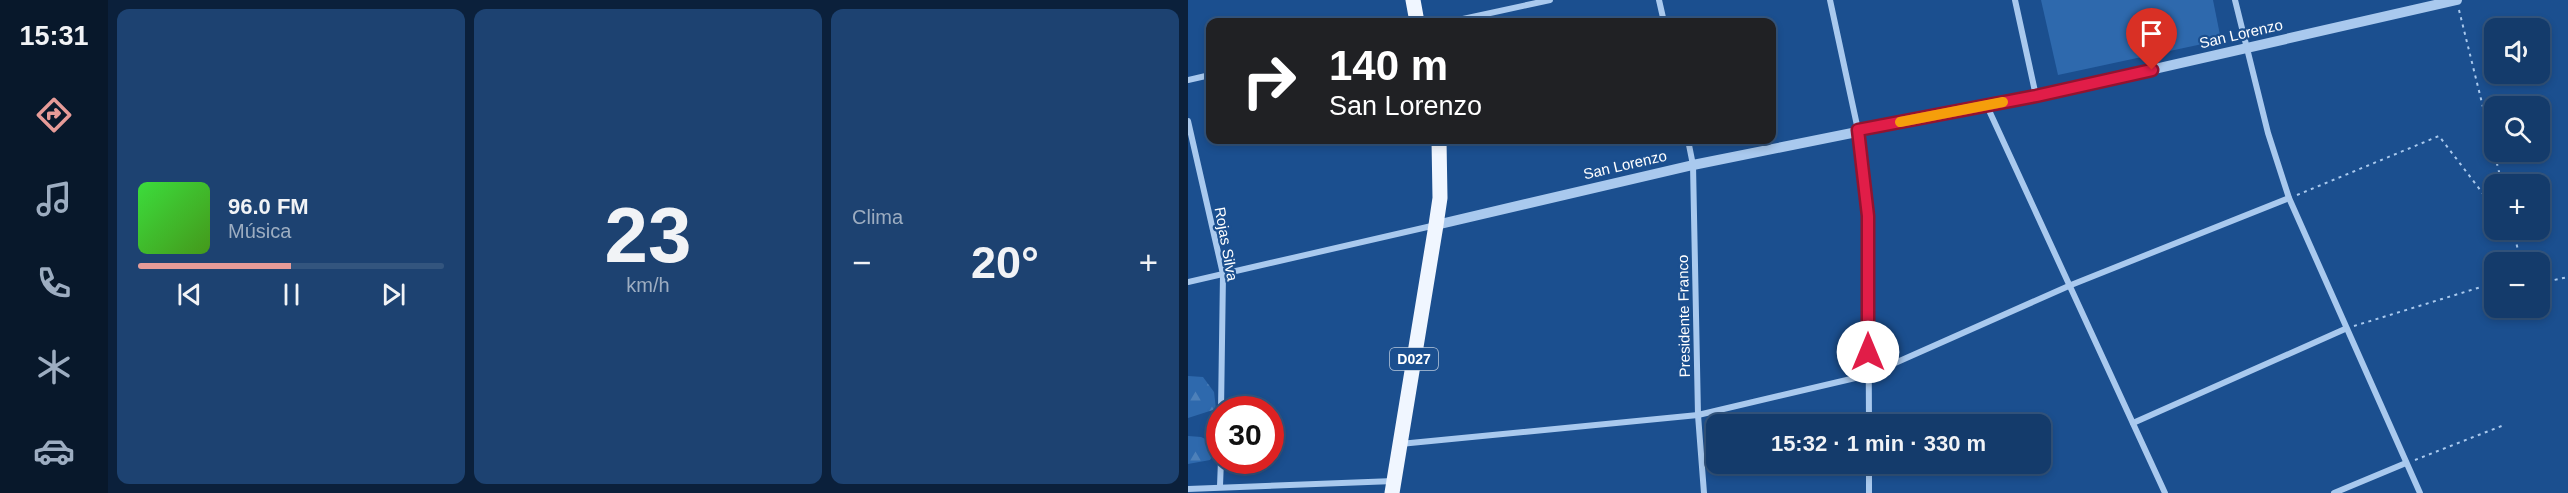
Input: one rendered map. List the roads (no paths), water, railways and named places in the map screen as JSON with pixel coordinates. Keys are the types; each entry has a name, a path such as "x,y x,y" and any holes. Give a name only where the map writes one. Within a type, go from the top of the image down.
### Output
{"main road":[{"path":"1413,0 1417,18"},
{"name":"D027","path":"1393,487 1440,198 1439,144"}],"street":[{"path":"1467,18 1550,0"},
{"path":"1659,0 1663,18"},
{"path":"1830,0 1858,130 1868,216 1869,414"},
{"path":"2015,0 2036,96"},
{"path":"2235,0 2245,48 2289,198 2420,493"},
{"name":"San Lorenzo","path":"1188,282 1693,165 2036,96 2457,0"},
{"path":"1188,80 1206,76"},
{"path":"1987,105 2165,493"},
{"name":"Rojas Silva","path":"1188,121 1223,274 1221,396"},
{"name":"Presidente Franco","path":"1689,144 1693,165 1698,415 1704,493"},
{"path":"1400,444 1698,415 1869,375 2071,285 2289,198"},
{"path":"2133,423 2346,329"},
{"path":"2334,493 2406,463"},
{"path":"1221,474 1221,486"},
{"path":"1869,474 1869,493"},
{"path":"1188,489 1221,486 1393,487"}]}
